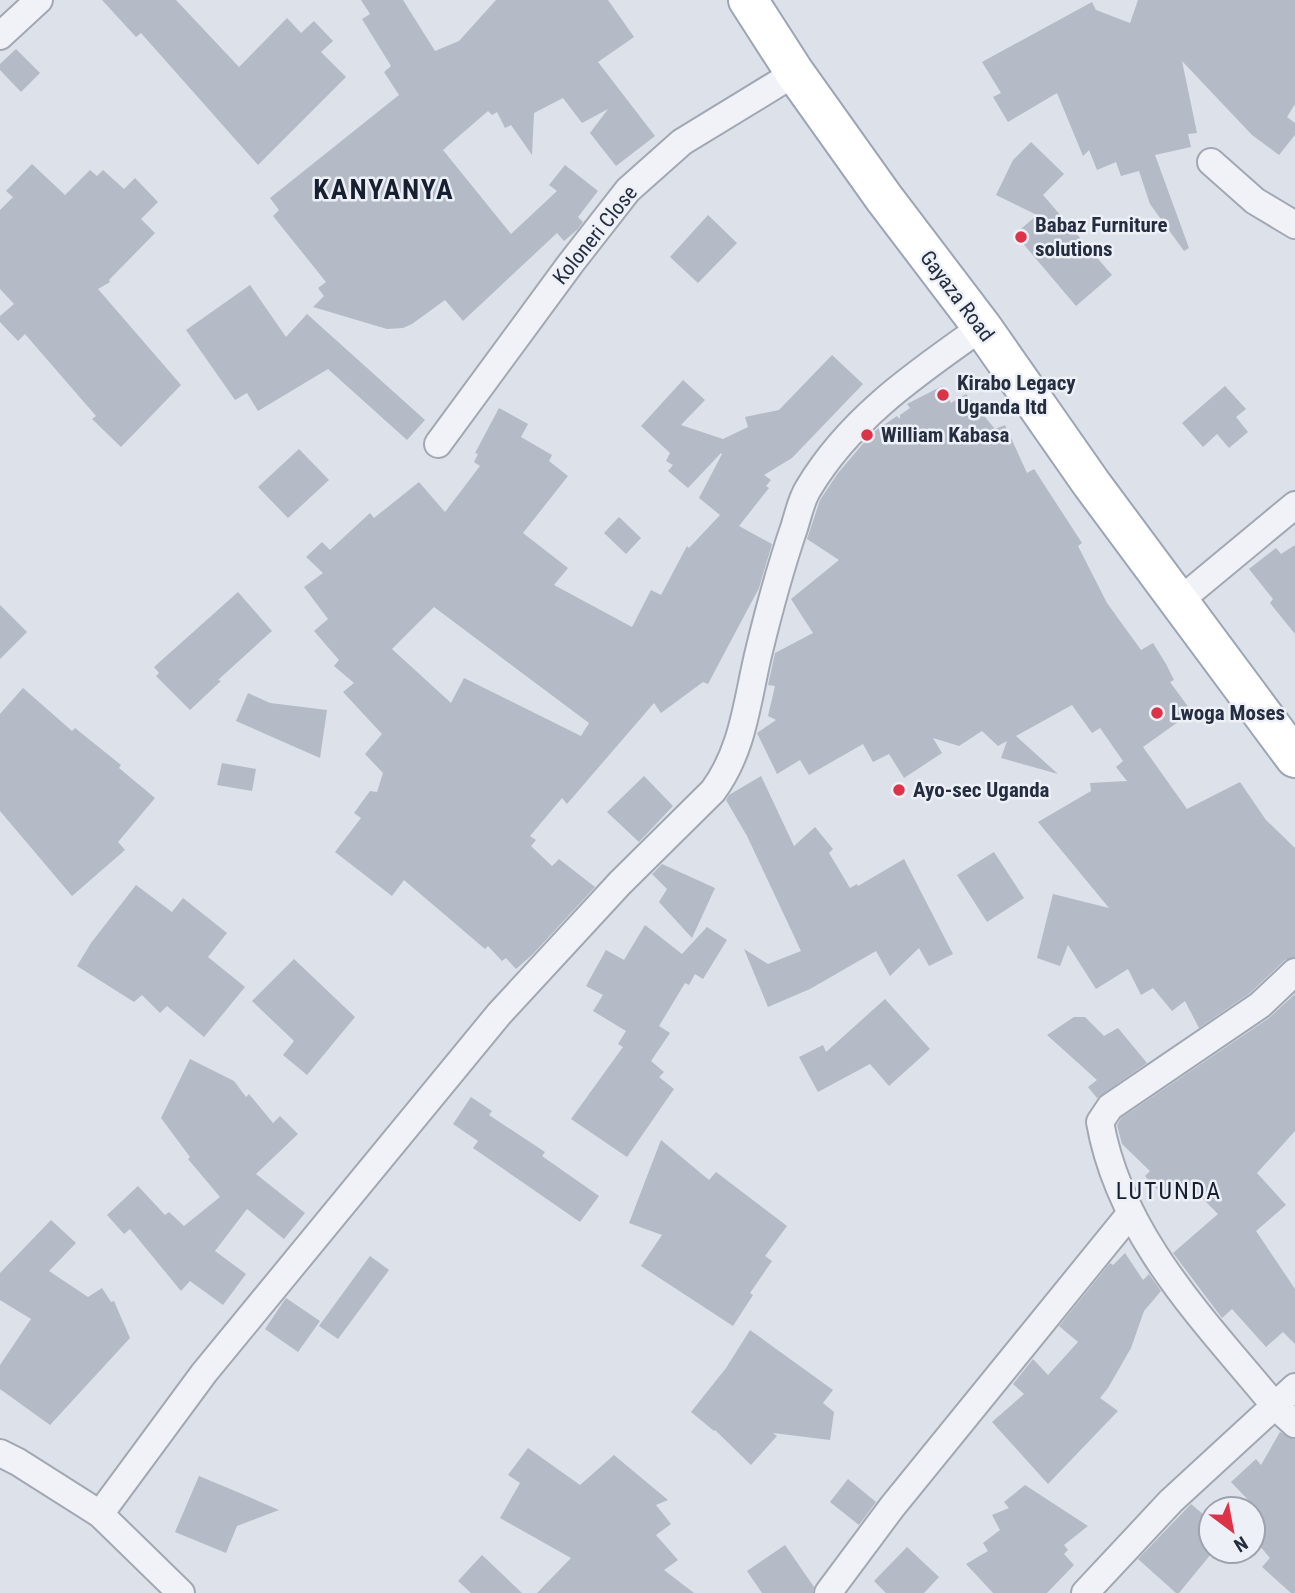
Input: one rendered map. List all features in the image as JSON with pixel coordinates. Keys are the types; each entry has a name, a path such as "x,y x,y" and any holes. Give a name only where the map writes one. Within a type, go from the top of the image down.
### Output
{"main road":[{"name":"Gayaza Road","path":"748,0 795,73 884,198 982,327 1178,602 1295,758"}],"street":[{"path":"0,36 39,0"},
{"name":"Koloneri Close","path":"438,444 628,190 682,142 795,73"},
{"path":"1211,162 1255,201 1295,225"},
{"path":"100,1514 204,1373 499,1014 620,883 713,791 726,774 745,721 778,575 807,491 832,453 860,422 903,383 982,327"},
{"path":"1178,602 1295,505"},
{"path":"1295,972 1260,1005 1110,1107 1100,1122 1103,1138 1130,1214 1158,1261 1275,1406 1295,1424"},
{"path":"828,1593 892,1507 1130,1214"},
{"path":"1085,1593 1171,1501 1295,1387"},
{"path":"0,1453 100,1514 181,1593"}],"building":[{"path":"102,0 176,0 239,67 287,18 301,33 314,21 333,41 321,52 346,77 258,165 141,33 136,37"},
{"path":"361,0 403,0 435,51 459,41 496,0 608,0 634,37 598,62 655,136 616,166 590,133 608,109 582,123 563,98 534,113 532,155 511,125 505,128 497,112 492,115 488,111 443,150 511,234 557,191 549,185 565,165 598,191 578,217 583,222 578,229 564,241 557,233 463,321 445,300 412,324 403,328 387,329 313,307 324,296 318,288 326,282 273,216 279,210 270,198 399,95 384,72 391,66 362,19 370,14"},
{"path":"1138,0 1295,0 1295,104 1287,117 1295,123 1295,135 1279,155 1252,135 1182,61 1197,133 1188,134 1191,147 1155,155 1189,248 1184,251 1150,204 1139,171 1121,176 1116,162 1097,170 1089,150 1083,156 1057,93 1008,122 993,97 1001,93 982,62 1092,2 1096,10 1130,23"},
{"path":"16,49 40,73 21,92 0,70 0,64"},
{"path":"1031,142 1064,174 1043,195 1112,275 1076,306 1015,234 1037,215 996,195 1013,160"},
{"path":"32,164 65,195 90,170 97,176 103,170 124,189 135,178 158,202 141,219 155,233 110,282 98,289 181,385 121,447 92,419 96,416 25,334 18,341 0,322 0,316 14,304 0,289 0,210 13,197 6,191"},
{"path":"708,215 737,243 698,283 670,257"},
{"path":"250,285 286,337 307,314 425,420 407,440 328,369 258,411 247,393 235,400 186,330"},
{"path":"832,355 863,384 792,458 764,475 771,480 766,486 769,488 739,526 772,544 759,588 708,684 703,682 661,713 654,703 567,804 562,798 530,836 536,840 531,846 552,866 559,859 595,887 533,954 516,969 506,958 502,961 488,946 485,949 404,880 392,896 335,852 361,818 354,813 370,791 377,792 383,773 365,754 382,734 343,692 354,683 334,666 339,660 314,631 328,619 304,587 323,573 306,557 322,542 330,550 370,513 374,518 419,482 445,512 480,466 474,462 478,454 475,453 499,408 528,424 521,437 552,455 549,461 568,476 523,533 568,568 554,585 632,627 651,590 661,595 687,546 689,548 720,515 699,498 722,454 688,488 668,471 673,465 666,461 670,453 641,426 683,380 705,400 681,425 723,439 748,427 745,417 779,410","holes":["434,607 589,723 581,736 464,678 451,703 392,649"]},
{"path":"942,386 951,403 966,394 995,429 1005,425 1027,473 1034,469 1082,543 1078,546 1107,603 1141,650 1153,643 1166,664 1174,680 1170,682 1192,712 1143,747 1187,809 1240,782 1266,820 1295,848 1295,957 1285,960 1250,993 1199,1028 1185,1001 1172,1011 1153,988 1141,995 1128,969 1096,989 1068,945 1060,966 1037,958 1053,894 1109,908 1038,822 1091,791 1090,783 1127,781 1116,767 1123,761 1100,728 1092,733 1072,705 1016,736 1058,774 1001,758 1007,741 998,746 982,731 959,746 933,738 942,753 904,778 889,754 873,762 863,744 809,775 800,760 777,774 757,733 776,720 768,716 775,686 768,685 775,653 813,633 791,599 839,560 807,539 820,500 838,473 872,433 897,416 900,419 900,415 910,408 907,404"},
{"path":"1225,386 1246,409 1236,417 1248,432 1229,448 1217,434 1203,447 1182,423"},
{"path":"299,449 329,480 288,518 258,487"},
{"path":"619,517 641,538 626,554 604,533"},
{"path":"1295,545 1295,634 1270,603 1273,599 1249,569 1276,548 1281,554"},
{"path":"238,592 272,631 218,680 221,681 190,710 156,676 159,673 154,667"},
{"path":"0,605 27,632 0,659"},
{"path":"23,688 72,731 75,728 121,765 119,768 155,798 118,842 125,850 72,896 0,811 0,714"},
{"path":"248,693 270,703 327,710 320,758 236,721"},
{"path":"222,763 256,769 252,791 217,785"},
{"path":"644,776 673,806 639,842 607,812"},
{"path":"761,776 794,846 815,827 833,849 829,853 850,888 904,859 953,954 929,966 919,948 890,976 876,951 810,989 768,1007 744,949 768,964 801,951 747,836 726,800 729,795"},
{"path":"994,852 1024,898 987,922 957,875"},
{"path":"662,864 715,888 692,938 659,902 667,889 652,874"},
{"path":"136,885 172,912 183,898 227,933 208,957 245,987 204,1037 167,1006 160,1013 142,995 134,1002 77,966 91,943"},
{"path":"645,925 682,954 707,927 727,940 703,979 695,974 689,985 685,983 659,1026 670,1033 651,1061 664,1072 659,1077 674,1089 627,1157 571,1119 623,1047 618,1044 626,1031 593,1011 603,995 586,986 606,950 624,960"},
{"path":"294,959 355,1017 307,1075 283,1055 294,1041 252,1001"},
{"path":"1295,994 1295,1131 1257,1173 1286,1205 1256,1231 1295,1289 1295,1344 1283,1332 1266,1347 1232,1309 1222,1318 1173,1253 1218,1214 1187,1183 1164,1197 1145,1176 1150,1171 1122,1144 1117,1125 1121,1118 1269,1018"},
{"path":"885,999 930,1049 889,1086 870,1064 818,1092 799,1057 823,1045 826,1052"},
{"path":"1074,1017 1085,1017 1104,1036 1118,1028 1147,1063 1097,1098 1088,1087 1097,1080 1047,1035"},
{"path":"190,1059 234,1081 246,1097 249,1094 273,1123 280,1116 298,1134 256,1174 305,1213 284,1239 247,1209 215,1251 246,1274 223,1305 190,1281 181,1291 130,1229 124,1234 107,1215 138,1186 165,1215 169,1212 184,1226 220,1197 188,1159 190,1157 161,1118"},
{"path":"471,1097 492,1111 489,1115 545,1152 542,1156 599,1196 580,1222 473,1148 478,1141 453,1124"},
{"path":"661,1140 709,1180 716,1172 787,1226 765,1256 772,1261 750,1293 753,1295 733,1326 641,1266 662,1235 629,1223"},
{"path":"51,1220 76,1243 49,1271 88,1297 102,1288 111,1302 114,1301 130,1338 50,1425 0,1389 0,1365 31,1319 0,1300 0,1273"},
{"path":"1125,1253 1143,1280 1149,1274 1161,1291 1144,1311 1131,1348 1100,1398 1118,1411 1048,1484 992,1422 1024,1394 1013,1384 1033,1359 1048,1375 1078,1342 1059,1326 1110,1263 1113,1265"},
{"path":"370,1256 389,1270 338,1339 319,1326"},
{"path":"286,1298 320,1321 298,1352 265,1329"},
{"path":"750,1330 833,1390 823,1403 834,1412 830,1440 773,1433 777,1436 751,1465 715,1430 691,1412 726,1368"},
{"path":"1280,1432 1295,1439 1295,1593 1291,1593 1262,1567 1267,1565 1270,1558 1267,1554 1267,1495 1243,1495 1231,1482 1256,1459 1261,1465"},
{"path":"528,1448 580,1485 614,1455 668,1500 656,1505 671,1524 656,1535 678,1560 664,1570 694,1593 537,1593 571,1558 500,1518 520,1483 508,1475"},
{"path":"199,1476 279,1510 237,1526 226,1553 175,1532"},
{"path":"848,1479 876,1502 859,1525 830,1502"},
{"path":"1025,1485 1088,1526 1064,1545 1068,1550 1064,1554 1074,1565 1047,1593 993,1593 966,1564 988,1551 983,1543 1000,1530 992,1515 1009,1508 1004,1502"},
{"path":"1191,1504 1197,1509 1197,1565 1202,1565 1179,1593 1138,1559"},
{"path":"785,1545 814,1587 813,1593 762,1593 747,1571"},
{"path":"907,1547 939,1577 924,1593 886,1593 874,1581"},
{"path":"482,1555 522,1593 471,1593 458,1581"}],"place":[{"name":"Babaz Furniture solutions","path":"1021,237"},
{"name":"Kirabo Legacy Uganda ltd","path":"943,395"},
{"name":"William Kabasa","path":"867,435"},
{"name":"Lwoga Moses","path":"1157,713"},
{"name":"Ayo-sec Uganda","path":"899,790"}],"district":[{"name":"KANYANYA","path":"384,189"},
{"name":"LUTUNDA","path":"1169,1191"}]}
